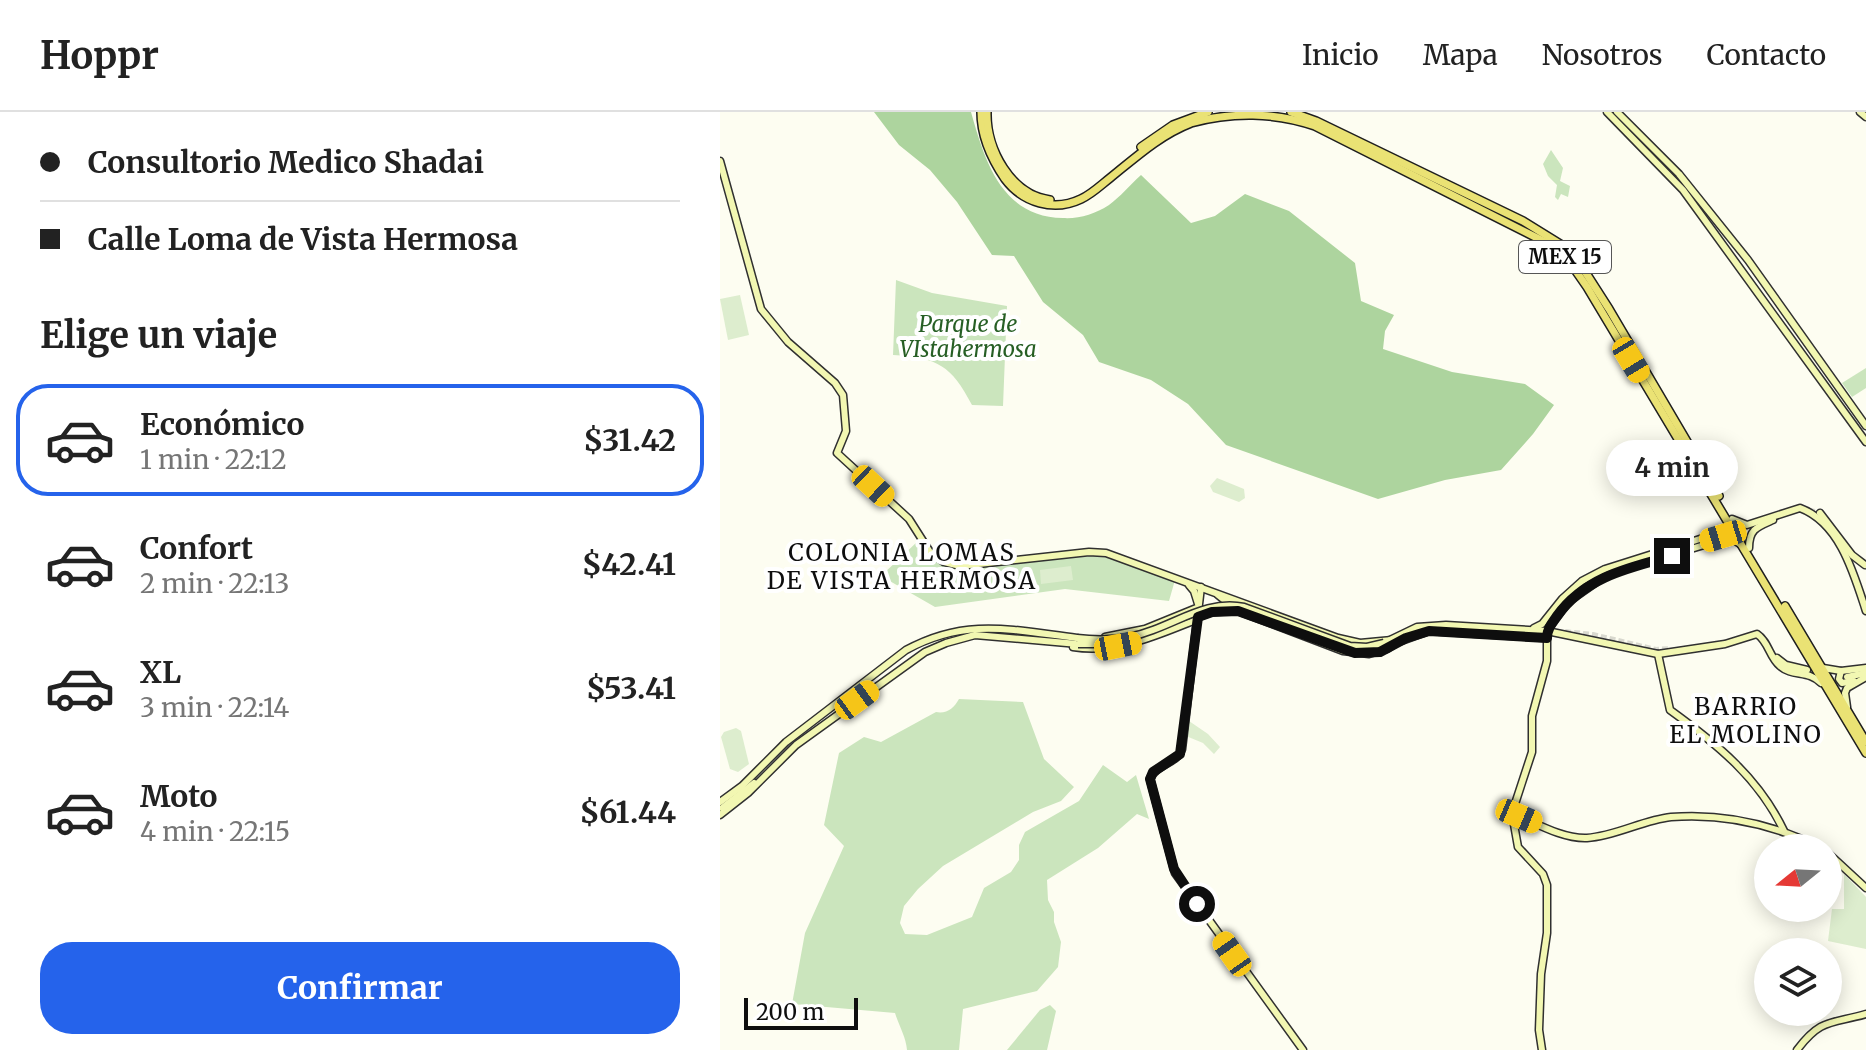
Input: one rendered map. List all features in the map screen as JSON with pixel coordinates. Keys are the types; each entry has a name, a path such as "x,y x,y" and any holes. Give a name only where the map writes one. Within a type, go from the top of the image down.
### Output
{"main road":[{"name":"MEX 15","path":"981,112 984,137 1004,177 1012,188 1039,203 1061,205 1081,199 1148,147 1191,123 1236,113 1259,113 1315,126 1544,239 1565,257 1587,287 1866,742"},
{"path":"987,112 991,140 1012,179 1033,195 1053,200 1067,199 1085,192 1162,131 1208,112"},
{"name":"MEX 15","path":"1291,112 1316,121 1523,221 1565,247 1609,309 1729,517"},
{"name":"MEX 15","path":"1747,547 1866,753"}],"street":[{"path":"1607,112 1683,190 1866,442"},
{"path":"1617,112 1679,174 1740,250 1866,426"},
{"path":"1860,112 1866,117"},
{"path":"720,161 761,309 788,342 835,383 843,395 846,431 837,453 909,519 930,552 944,562 960,566 1097,552 1113,555 1360,643 1389,643 1410,630 1427,626 1527,629 1658,654 1713,646 1757,634 1783,663 1807,670"},
{"path":"1820,513 1852,555 1865,565"},
{"path":"1723,535 1729,517 1752,526 1794,514 1811,515 1824,524 1849,560 1866,611"},
{"path":"1527,629 1542,624 1582,581 1605,569 1723,535 1747,547 1752,526"},
{"path":"1542,1050 1539,1030 1541,974 1547,933 1547,885 1543,874 1518,847 1514,816 1532,752 1532,716 1547,661 1547,634 1568,602 1608,574 1723,535"},
{"path":"1849,560 1865,565"},
{"path":"1185,582 1201,604"},
{"path":"1207,589 1238,611 1343,651 1369,654 1387,649 1389,643"},
{"path":"1207,589 1198,618 1180,754 1153,772 1150,779 1175,873 1303,1050"},
{"path":"720,802 742,786 786,742 906,650 923,641 964,629 1108,637 1155,625 1216,597 1222,599"},
{"path":"1054,642 1133,636 1208,608 1228,604 1350,646 1389,643 1429,631 1491,635 1547,634"},
{"path":"768,768 915,658 940,645 966,637 995,636 1054,642 1083,649 1099,648 1159,636 1212,612 1238,611"},
{"path":"1183,614 1187,618 1186,623"},
{"path":"1294,633 1296,622"},
{"path":"1155,625 1159,636"},
{"path":"995,636 1000,633 999,629"},
{"path":"1314,640 1317,630"},
{"path":"1026,632 1078,641"},
{"path":"1491,635 1505,633"},
{"path":"1670,649 1713,646"},
{"path":"1770,649 1774,659 1784,669 1813,675 1832,694"},
{"path":"1658,654 1670,710 1697,727 1734,760 1761,790 1784,831"},
{"path":"1821,667 1866,674"},
{"path":"1841,671 1839,679 1842,683 1866,674"},
{"path":"1849,714 1847,688 1866,674"},
{"path":"1847,677 1866,674"},
{"path":"720,812 748,793 814,720"},
{"path":"1514,816 1585,838 1671,817 1741,820 1791,834"},
{"path":"1842,866 1866,889"},
{"path":"1797,1050 1814,1031 1832,1020 1866,1014"}],"green space":[{"path":"874,112 971,112 983,150 999,183 1025,208 1042,215 1069,218 1093,213 1113,202 1141,175 1191,223 1215,216 1245,194 1289,211 1355,263 1361,301 1394,315 1385,331 1383,349 1452,372 1525,384 1554,405 1501,470 1445,480 1378,499 1226,445 1188,404 1151,380 1099,362 1083,335 1043,302 1014,256 992,255 957,202 930,170 899,145"},
{"path":"1551,150 1563,168 1560,181 1570,186 1568,197 1561,194 1558,200 1555,197 1557,185 1548,176 1543,164"},
{"name":"Parque de VIstahermosa","path":"896,280 932,293 1007,306 1003,406 972,405 957,381 942,366 921,358 893,355"},
{"path":"740,295 749,335 728,340 720,299"},
{"path":"1866,368 1866,388 1852,397 1842,383"},
{"path":"1217,478 1244,489 1245,498 1239,502 1213,492 1210,486"},
{"path":"918,541 936,561 956,569 1102,555 1175,580 1169,601 1065,589 935,607 881,576"},
{"path":"1071,566 1073,580 1041,584 1040,570"},
{"path":"959,699 1023,702 1044,759 1074,787 1061,801 1033,812 943,866 904,906 900,923 905,934 927,935 972,917 984,888 1011,872 1019,860 1019,845 1025,832 1079,801 1103,765 1127,782 1136,775 1149,819 1137,814 1098,848 1047,880 1048,900 1061,942 1058,967 1037,991 963,1009 959,1050 907,1050 895,1013 792,1004 805,933 844,846 824,825 839,753 864,737 881,742 936,712 950,710"},
{"path":"1189,721 1220,747 1214,754 1203,743 1186,736"},
{"path":"736,728 741,731 749,764 738,772 730,769 721,737 724,732"},
{"path":"1844,874 1866,897 1866,949 1842,944 1842,938 1828,938 1830,922 1842,922"},
{"path":"1050,1005 1056,1011 1047,1050 1007,1050 1040,1010"}],"tunnel":[{"path":"1800,509 1820,513"},
{"path":"1723,536 1752,526"},
{"path":"1565,632 1593,635 1656,650 1670,649"},
{"path":"1505,633 1549,633"},
{"path":"752,779 767,766"}],"district":[{"name":"COLONIA LOMAS DE VISTA HERMOSA","path":"902,567"},
{"name":"BARRIO EL MOLINO","path":"1746,721"}],"route":[{"path":"1197,904 1175,873 1150,779 1153,772 1178,757 1182,749 1198,617 1212,612 1238,611 1331,647 1369,654 1429,631 1547,638 1547,631 1568,602 1586,587 1608,574 1672,556"}]}
